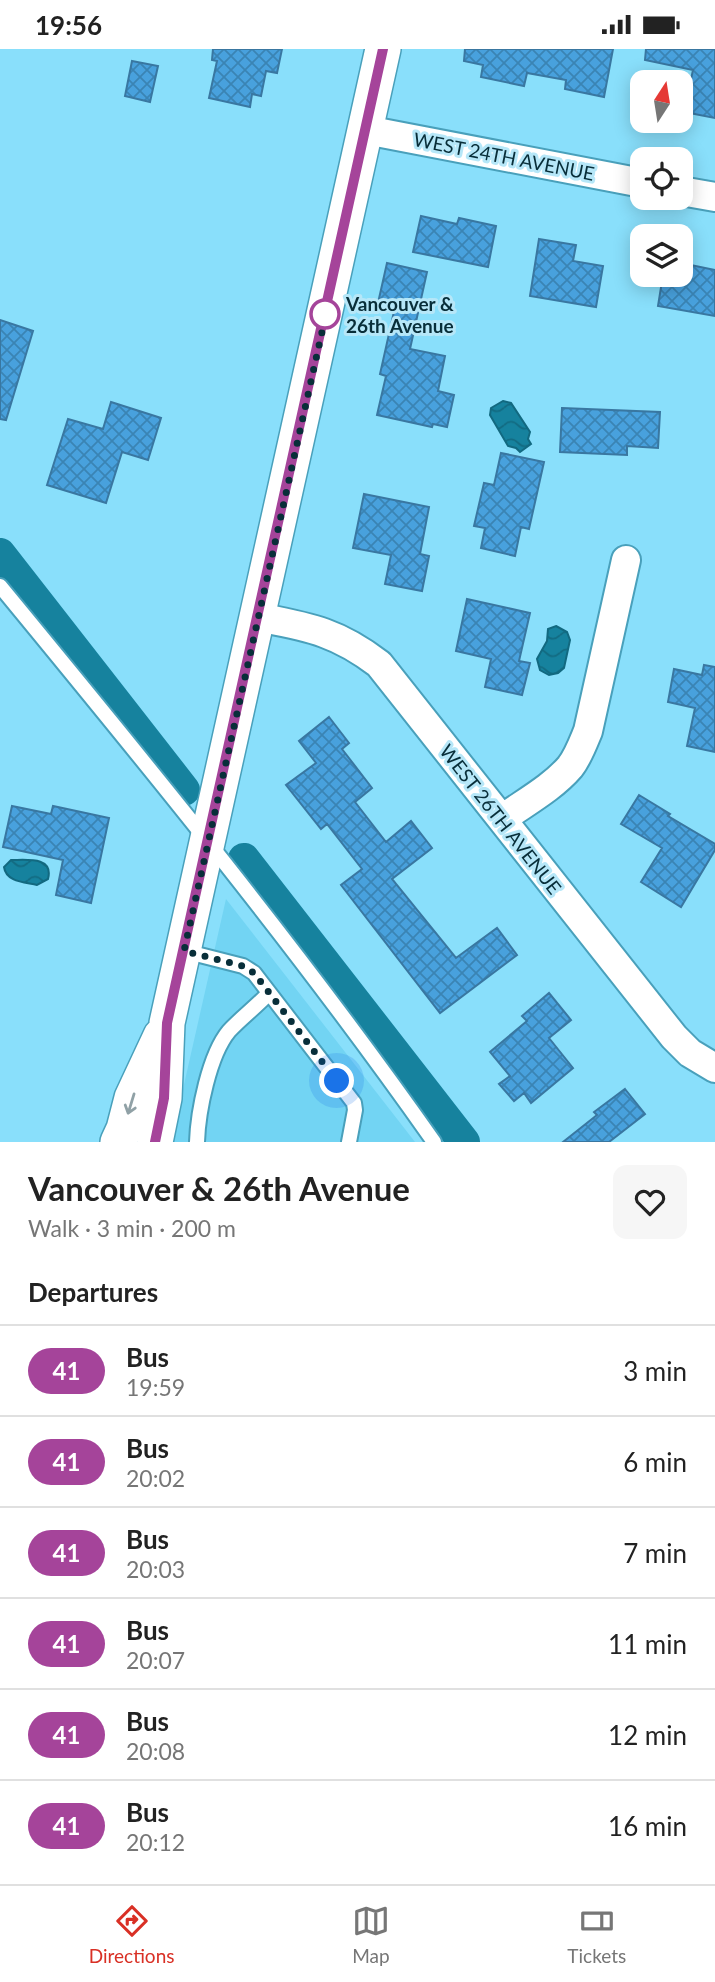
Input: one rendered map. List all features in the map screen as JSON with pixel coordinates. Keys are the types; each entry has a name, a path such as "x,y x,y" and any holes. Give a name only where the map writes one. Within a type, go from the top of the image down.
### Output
{"street":[{"path":"155,1142 164,1098 167,1023 383,49"},
{"name":"WEST 24TH AVENUE","path":"366,130 630,181"},
{"path":"693,193 715,197"},
{"path":"502,819 553,783 570,767 581,749 588,731 626,560"},
{"name":"WEST 26TH AVENUE","path":"257,617 315,629 341,638 379,664 674,1037 690,1053 715,1068"},
{"path":"118,1142 132,1098 167,1023"}],"lane":[{"path":"0,586 208,843 403,1097 434,1142"},
{"path":"184,951 243,966 254,973 354,1103 349,1142"},
{"path":"197,1142 203,1101 218,1048 229,1031 269,993"}],"shaded area":[{"path":"226,899 415,1142 171,1142"}],"water":[{"path":"503,401 511,403 530,432 528,439 531,444 520,452 508,446 490,415 491,408"},
{"path":"556,626 567,632 570,640 564,668 549,675 540,670 537,659 547,641 548,629"},
{"path":"11,860 43,863 49,872 48,879 37,885 8,876 4,867"}],"building":[{"path":"213,49 282,49 277,73 266,71 261,96 252,94 250,107 209,98 217,61 212,60"},
{"path":"465,49 613,49 604,97 565,89 566,80 527,73 524,86 481,77 483,65 464,61"},
{"path":"646,49 715,49 715,118 693,114 693,70 645,60"},
{"path":"132,61 158,66 150,102 125,96"},
{"path":"421,216 457,224 459,218 496,226 488,267 413,252"},
{"path":"539,239 576,245 573,261 603,266 596,307 530,296"},
{"path":"387,263 427,272 410,349 445,356 438,391 454,395 447,427 433,424 432,427 377,415 386,376 380,374 395,307 378,303"},
{"path":"693,265 715,270 715,316 658,306 661,287 693,287"},
{"path":"0,320 33,331 6,420 0,419"},
{"path":"111,402 161,418 148,460 122,452 106,503 47,485 68,419 103,429"},
{"path":"562,408 660,412 658,448 627,446 627,455 560,452"},
{"path":"501,453 544,462 529,529 521,527 515,556 481,548 485,528 474,526 484,483 494,485"},
{"path":"364,494 429,507 420,554 429,556 422,591 385,584 391,555 353,548"},
{"path":"467,599 530,613 519,661 530,663 522,695 485,687 491,659 456,651"},
{"path":"704,665 715,667 715,752 687,746 695,708 668,702 674,669 702,675"},
{"path":"329,717 349,743 342,749 372,788 355,802 386,842 411,821 432,848 392,879 456,958 497,928 517,955 440,1013 341,885 362,869 327,824 321,829 286,785 316,763 299,741"},
{"path":"639,795 715,844 715,850 681,907 641,882 662,848 621,824"},
{"path":"12,806 51,814 53,806 109,818 91,903 56,895 63,860 3,847"},
{"path":"549,993 571,1020 549,1038 573,1068 531,1103 524,1093 514,1101 499,1084 510,1076 490,1052 527,1021 522,1016"},
{"path":"625,1089 645,1114 609,1142 563,1142 597,1115 594,1112"}],"waterway":[{"path":"0,554 184,790"},
{"path":"244,859 464,1142"}],"bus line":[{"name":"41","path":"155,1142 164,1098 167,1023 383,49"}],"place":[{"name":"Vancouver & 26th Avenue","path":"325,314"}],"route":[{"path":"325,314 328,305 184,951 243,966 254,973 337,1081"}]}
